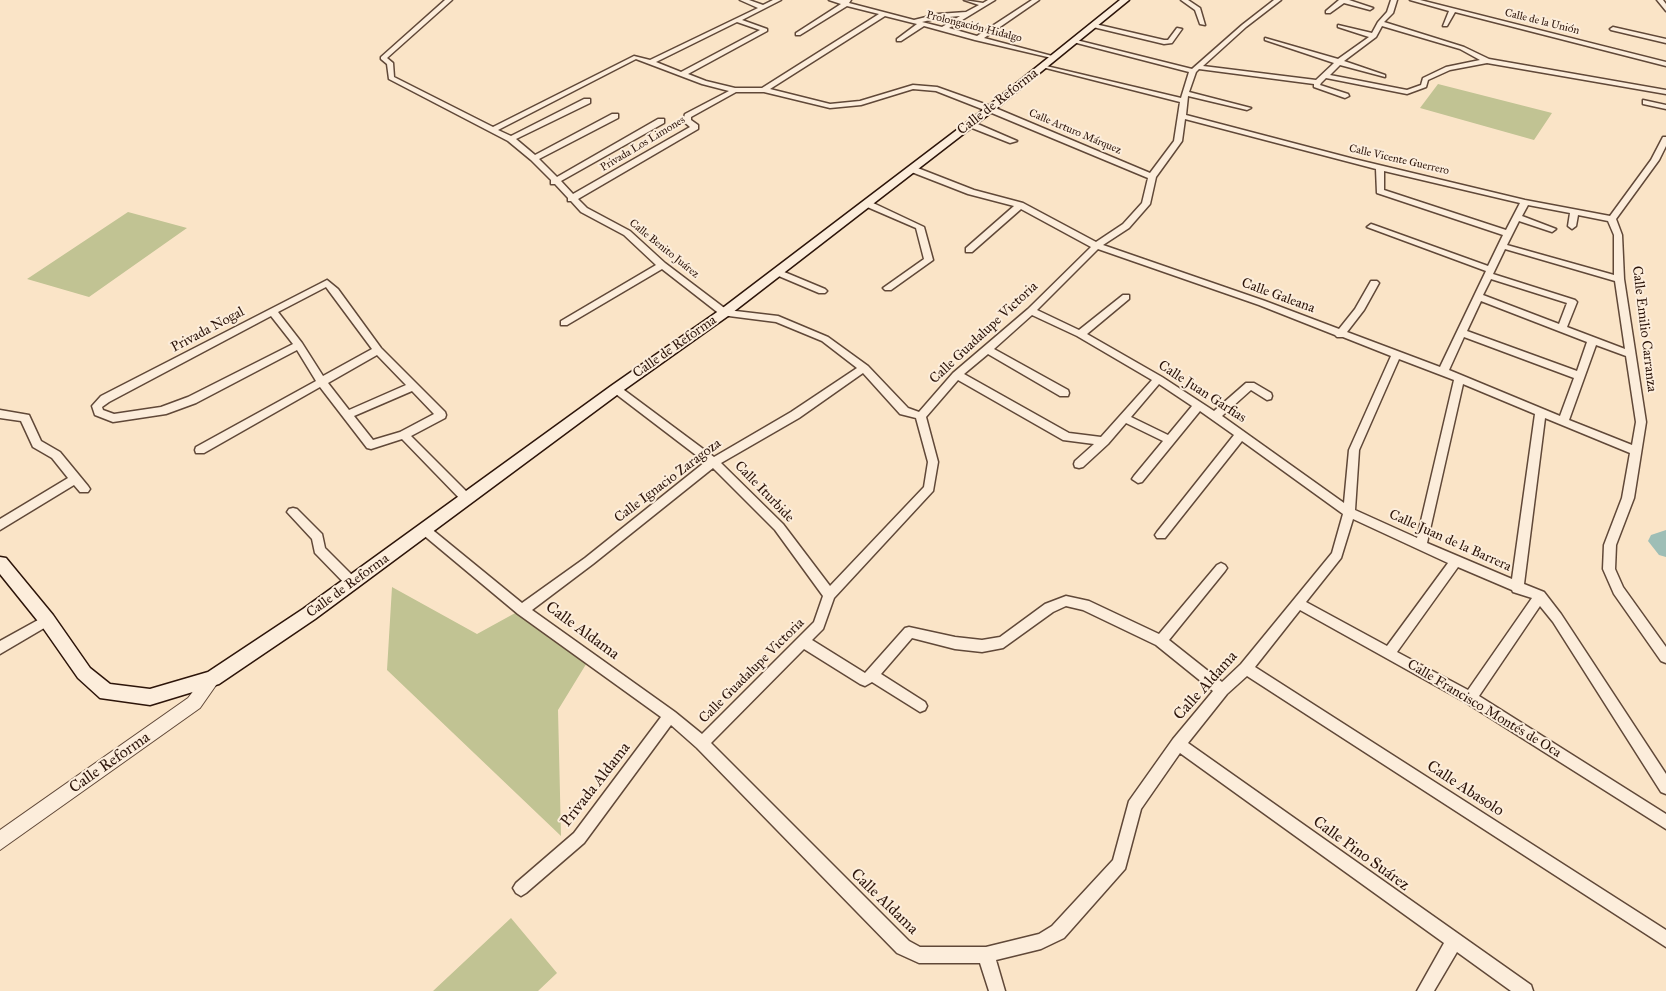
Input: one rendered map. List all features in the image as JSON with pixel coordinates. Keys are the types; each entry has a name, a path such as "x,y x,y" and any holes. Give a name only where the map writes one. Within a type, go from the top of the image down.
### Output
{"main road":[{"name":"Calle de Reforma","path":"0,563 47,620 84,673 106,692 150,697 213,678 352,583 616,389 724,313 1076,42 1125,0"}],"street":[{"name":"Calle Benito Juárez","path":"450,0 383,58 390,63 391,78 511,139 534,158 554,182 584,210 627,234 662,265 724,313"},
{"path":"743,0 762,7"},
{"path":"651,62 778,0"},
{"name":"Prolongación Hidalgo","path":"832,0 846,2 913,22 1054,58"},
{"path":"967,0 984,4"},
{"path":"943,30 992,0"},
{"path":"977,39 1036,0"},
{"path":"1184,0 1198,9 1203,24"},
{"name":"Calle Guadalupe Victoria","path":"702,743 820,625 829,595 916,505 929,488 933,462 921,416 957,375 1031,311 1096,246 1126,226 1146,204 1152,177 1178,141 1184,93 1195,69 1278,0"},
{"path":"1328,12 1342,0 1370,8"},
{"path":"1317,84 1340,61 1374,36 1380,23 1390,13 1394,0"},
{"name":"Calle de la Unión","path":"1413,0 1666,64"},
{"path":"1660,0 1666,9"},
{"path":"798,34 846,2"},
{"path":"1445,25 1453,10"},
{"path":"764,90 884,14"},
{"path":"913,22 938,16 969,14"},
{"path":"681,75 764,30 736,20"},
{"path":"1380,23 1462,48 1487,61 1666,92"},
{"path":"899,40 922,24"},
{"path":"1095,26 1164,42 1170,42 1179,29"},
{"path":"1340,26 1374,36"},
{"path":"1612,29 1666,41"},
{"path":"1268,40 1383,76"},
{"path":"1076,42 1195,69 1317,84 1345,96"},
{"name":"Calle Arturo Márquez","path":"494,129 636,57 704,83 735,90 764,90 830,106 861,103 924,86 938,89 1152,177"},
{"path":"1325,76 1406,92 1424,86 1425,79 1448,68 1487,61"},
{"path":"1655,71 1656,62"},
{"path":"1044,66 1184,101"},
{"name":"Privada Los Limones","path":"571,199 695,127 686,121 688,116 735,90"},
{"path":"1184,93 1247,108"},
{"path":"511,139 587,101"},
{"path":"1646,102 1666,107"},
{"path":"534,158 614,116"},
{"name":"Calle Vicente Guerrero","path":"1182,116 1380,168 1526,202 1612,219"},
{"path":"554,182 661,121"},
{"path":"970,124 1013,141"},
{"path":"1612,219 1655,160 1666,139"},
{"path":"1380,168 1380,191 1509,234"},
{"name":"Calle Galeana","path":"912,169 971,192 1020,205 1096,246 1262,303 1340,335 1443,372 1564,420 1635,451"},
{"path":"1443,372 1502,246 1526,202"},
{"path":"868,204 920,228 929,260 888,288"},
{"path":"969,250 1020,205"},
{"path":"1572,226 1574,211"},
{"path":"1518,217 1552,228"},
{"name":"Calle Emilio Carranza","path":"1612,219 1618,235 1619,280 1640,422 1628,498 1610,545 1610,569 1618,590 1666,657"},
{"path":"1371,227 1489,273 1572,302 1562,328"},
{"path":"1502,246 1619,280"},
{"path":"564,323 662,265"},
{"path":"777,272 822,291"},
{"name":"Privada Nogal","path":"299,345 192,400 162,411 113,418 100,412 97,406 105,399 327,283 332,286 378,350"},
{"path":"1340,335 1359,310 1374,283"},
{"path":"1080,334 1126,297"},
{"path":"1479,298 1562,328 1592,342 1629,354"},
{"path":"200,450 321,381 378,350 411,387 441,415 404,435 371,445 321,381 299,345 272,311"},
{"name":"Calle Juan Garfias","path":"1031,311 1080,334 1158,379 1241,434 1349,512"},
{"path":"724,313 778,319 826,339 864,368 904,410 921,416"},
{"path":"1462,333 1580,376"},
{"path":"1564,420 1592,342"},
{"path":"988,349 1064,392"},
{"name":"Calle Aldama","path":"425,530 522,610 670,716 702,743 903,948 919,955 986,955 1041,941 1058,932 1120,864 1134,806 1178,744 1222,690 1246,668 1337,555 1349,512 1354,450 1396,355"},
{"name":"Calle Ignacio Zaragoza","path":"522,610 589,562 714,462 795,415 864,368"},
{"path":"957,375 1067,437 1104,441"},
{"path":"1079,464 1104,441 1158,379"},
{"path":"1421,544 1458,379"},
{"path":"1215,416 1250,385 1267,396"},
{"path":"348,415 411,387"},
{"name":"Calle Iturbide","path":"616,389 714,462 779,527 829,595"},
{"path":"1138,479 1198,406"},
{"path":"1517,588 1540,412"},
{"path":"0,414 25,418 37,444 56,455 84,489"},
{"path":"1124,418 1170,440"},
{"path":"1161,535 1241,434"},
{"path":"404,435 467,499"},
{"path":"0,525 75,479"},
{"path":"293,512 318,536 319,550 352,583"},
{"name":"Calle Juan de la Barrera","path":"1349,512 1517,588 1540,596"},
{"path":"1389,653 1456,561"},
{"path":"1162,641 1221,568"},
{"path":"1470,698 1540,596 1557,618 1666,786"},
{"path":"802,641 865,680 872,675 909,632 956,643 982,646 1003,642 1049,608 1066,601 1085,605 1162,641 1222,690"},
{"name":"Calle Francisco Montés de Oca","path":"1299,604 1470,698 1666,822"},
{"path":"0,648 47,620"},
{"name":"Calle Abasolo","path":"1246,668 1666,939"},
{"path":"872,675 920,706"},
{"name":"Calle Reforma","path":"0,841 194,703 213,678"},
{"name":"Privada Aldama","path":"521,888 579,838 670,716"},
{"name":"Calle Pino Suárez","path":"1178,744 1524,991"},
{"path":"1425,991 1454,942"},
{"path":"986,955 998,991"}],"green space":[{"path":"1438,84 1552,113 1534,140 1420,108"},
{"path":"128,212 187,228 89,297 27,279"},
{"path":"392,587 477,634 517,612 588,661 558,710 561,836 387,670"},
{"path":"511,918 557,973 538,991 433,991"}],"waterway":[{"path":"1666,538 1658,541 1666,549"}]}
